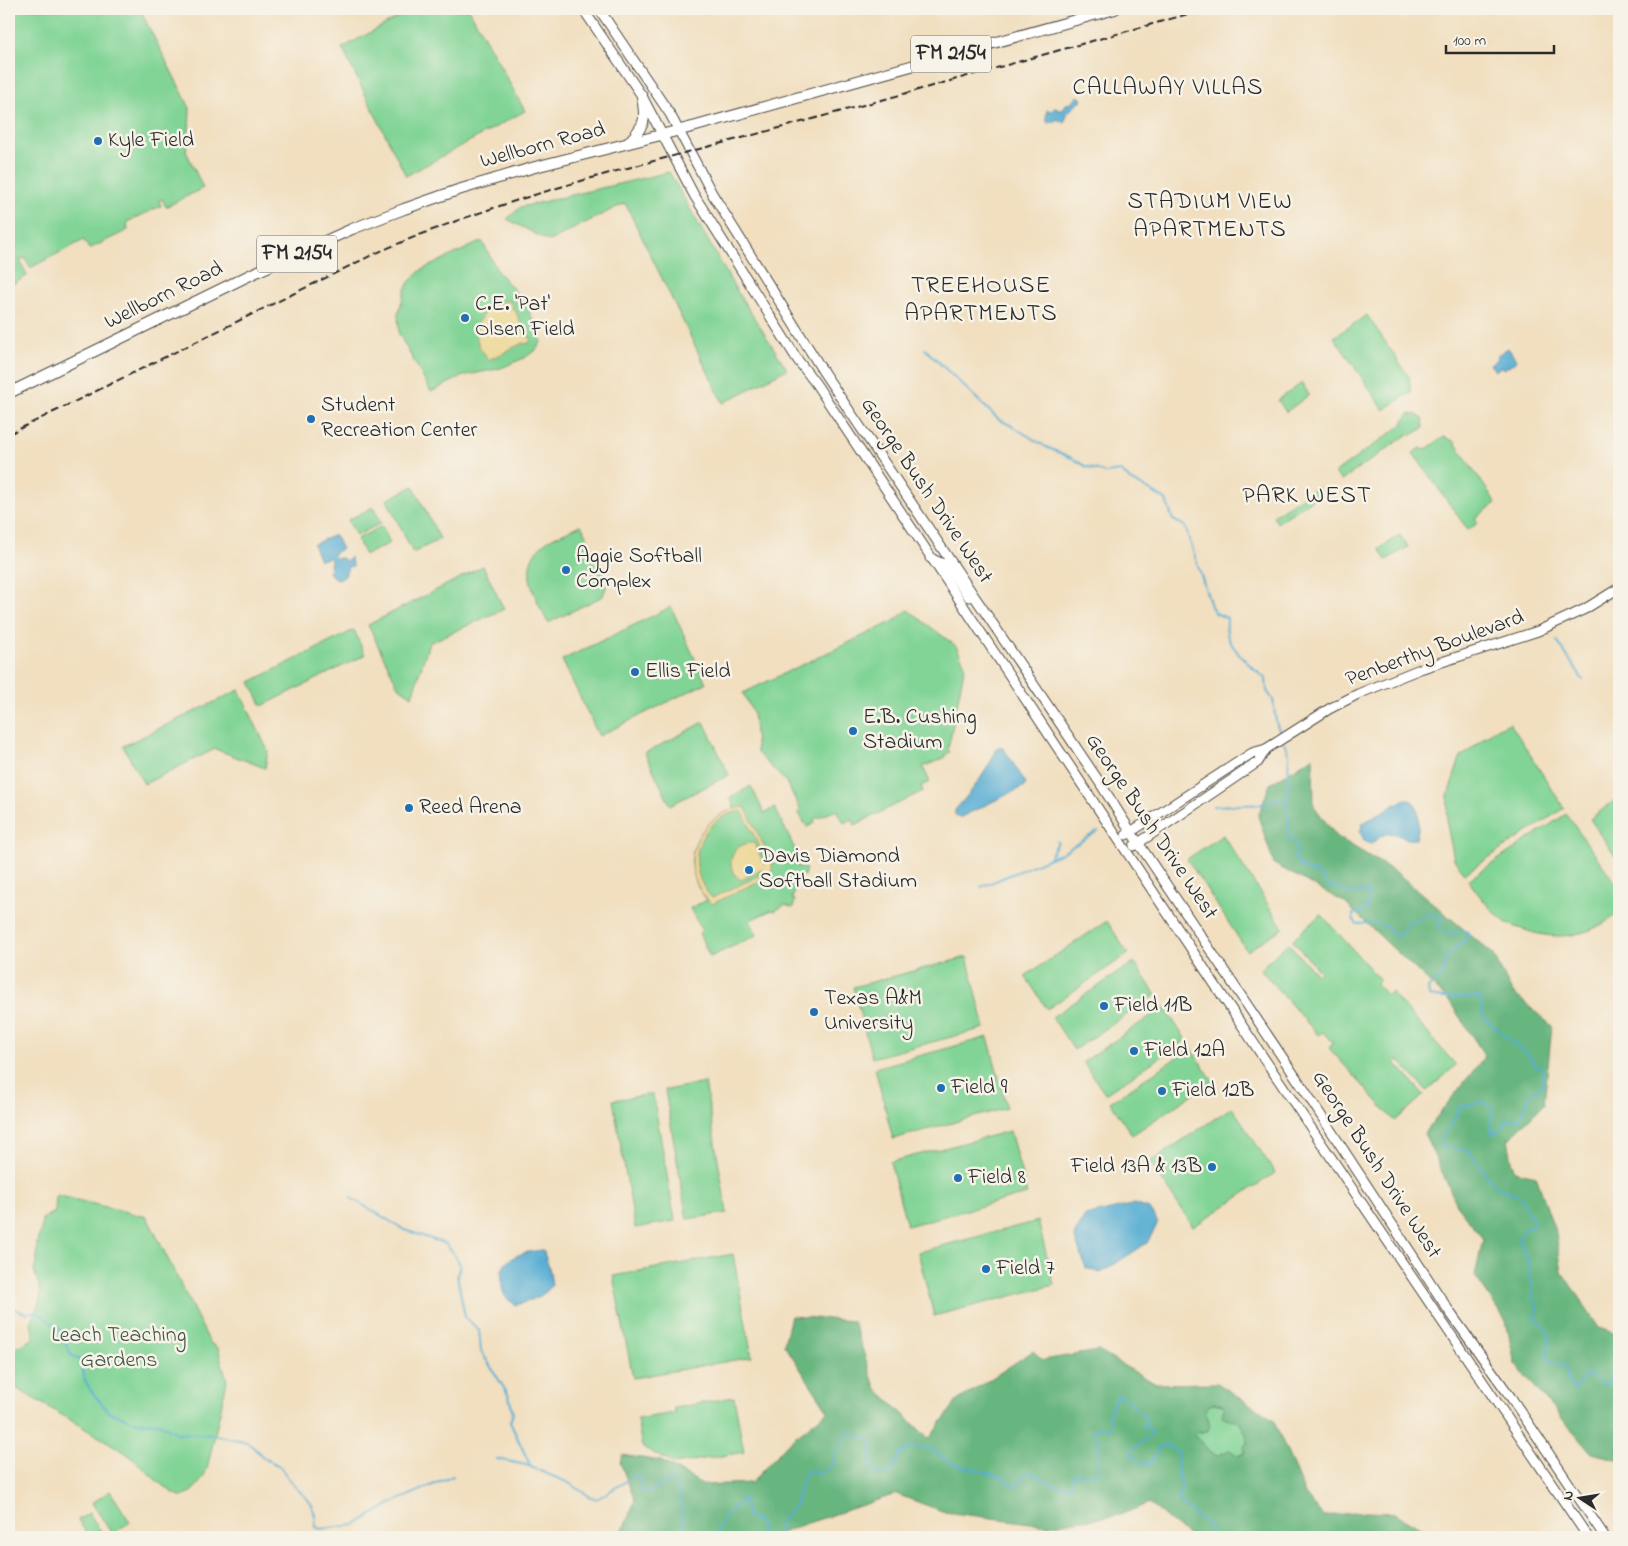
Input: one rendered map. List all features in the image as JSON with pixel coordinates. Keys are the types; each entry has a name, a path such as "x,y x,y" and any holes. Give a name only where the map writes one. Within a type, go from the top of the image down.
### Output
{"main road":[{"name":"George Bush Drive West","path":"583,9 642,96 694,195 798,359 1127,850 1263,1057 1588,1537"},
{"name":"George Bush Drive West","path":"599,9 670,114 713,195 821,368 1100,783 1449,1311 1512,1399 1605,1537"},
{"name":"Wellborn Road","path":"9,394 254,273 360,225 458,190 1115,9"},
{"path":"629,142 644,123 645,112 642,96"},
{"path":"930,558 946,565 967,596 973,595"},
{"name":"Penberthy Boulevard","path":"1119,840 1252,753 1266,749 1329,709 1366,691 1420,669 1538,631 1585,610 1619,588"},
{"name":"Penberthy Boulevard","path":"1127,850 1258,762 1266,749"}],"green space":[{"name":"Kyle Field","path":"9,9 140,10 190,108 186,151 203,188 166,207 162,199 159,200 161,206 127,222 128,230 89,249 84,240 30,268 25,258 20,260 27,276 9,286"},
{"path":"413,9 469,9 525,111 406,176 342,48"},
{"path":"669,172 735,288 787,369 723,403 625,203 549,241 507,219 521,207"},
{"name":"C.E. 'Pat' Olsen Field","path":"482,241 498,272 524,301 540,335 541,342 536,350 524,358 501,368 463,376 431,392 399,334 398,314 406,287 421,270"},
{"path":"1367,315 1409,377 1411,392 1384,410 1334,337"},
{"path":"1302,383 1309,395 1286,412 1278,400"},
{"path":"1409,414 1417,415 1423,419 1424,428 1410,436 1408,434 1341,481 1335,473 1403,424"},
{"path":"1444,437 1454,441 1496,503 1475,518 1478,523 1468,530 1413,453 1420,448 1425,450"},
{"path":"413,486 440,539 413,553 387,500"},
{"path":"1317,487 1320,494 1277,523 1273,516"},
{"path":"373,507 381,523 356,536 348,520"},
{"name":"Aggie Softball Complex","path":"581,525 608,581 603,596 548,623 531,583 531,563 535,553 543,544"},
{"path":"382,526 390,543 365,555 357,539"},
{"path":"1400,535 1408,547 1386,560 1379,549"},
{"path":"483,566 504,609 429,643 412,696 398,686 368,625"},
{"name":"Ellis Field","path":"671,607 706,683 599,736 562,660"},
{"name":"E.B. Cushing Stadium","path":"908,610 956,646 965,665 948,749 950,752 945,755 946,757 923,767 930,782 921,786 923,791 855,825 852,819 844,823 837,810 814,819 815,823 807,827 798,812 801,810 786,782 757,753 753,713 743,693 894,621"},
{"path":"354,630 365,655 262,706 250,682"},
{"path":"239,690 268,751 265,768 215,749 144,784 123,746"},
{"path":"704,722 729,775 670,805 645,753"},
{"path":"1510,723 1564,808 1464,874 1454,859 1447,825 1448,795 1460,758 1494,730"},
{"path":"1313,757 1314,806 1336,836 1397,873 1493,954 1512,992 1552,1026 1544,1104 1508,1140 1514,1171 1536,1176 1556,1234 1562,1272 1599,1328 1619,1335 1619,1460 1592,1453 1515,1364 1506,1321 1475,1276 1483,1239 1458,1207 1424,1133 1485,1056 1450,1002 1344,902 1274,864 1258,816 1270,784"},
{"name":"Davis Diamond Softball Stadium","path":"751,786 764,813 775,808 799,858 795,860 797,866 806,869 804,876 800,875 792,899 795,900 793,908 785,905 750,920 757,935 710,957 699,933 702,931 690,908 707,900 695,879 692,864 693,853 696,843 707,826 725,813 735,809 730,798"},
{"path":"1619,797 1619,862 1590,819"},
{"path":"1566,814 1619,888 1619,912 1598,927 1563,936 1538,934 1509,924 1491,909 1468,880"},
{"path":"1223,835 1283,928 1247,951 1187,859"},
{"path":"1321,914 1380,980 1376,984 1387,995 1391,992 1456,1065 1427,1091 1398,1060 1395,1063 1424,1095 1395,1121 1329,1048 1333,1043 1323,1032 1318,1035 1260,969 1288,943 1317,975 1320,972 1292,940"},
{"path":"1107,921 1128,954 1047,1009 1025,976"},
{"path":"967,957 985,1028 872,1058 853,987"},
{"name":"Field 11B","path":"1134,962 1156,995 1074,1050 1052,1017"},
{"name":"Field 12A","path":"1164,1007 1186,1040 1105,1094 1083,1062"},
{"name":"Field 9","path":"988,1037 1007,1108 893,1139 875,1068"},
{"name":"Field 12B","path":"1191,1048 1213,1081 1132,1135 1110,1102"},
{"path":"705,1083 727,1213 687,1219 665,1090"},
{"path":"653,1094 675,1221 635,1228 613,1100"},
{"name":"Field 13A & 13B","path":"1232,1107 1275,1173 1193,1227 1150,1162"},
{"name":"Field 8","path":"1010,1131 1027,1194 907,1226 890,1162"},
{"name":"Leach Teaching Gardens","path":"56,1195 147,1217 210,1343 218,1348 227,1381 207,1469 198,1485 182,1497 165,1488 123,1451 9,1384 9,1356 18,1347 34,1338 31,1323 41,1293 34,1270 37,1262 37,1241 41,1231 42,1219 55,1212"},
{"name":"Field 7","path":"1038,1221 1054,1285 934,1316 918,1252"},
{"path":"733,1254 752,1357 633,1378 613,1276"},
{"path":"791,1316 853,1321 875,1387 929,1439 957,1401 1033,1351 1043,1360 1098,1351 1156,1384 1217,1383 1273,1419 1305,1494 1323,1516 1365,1512 1395,1513 1435,1537 1190,1537 1149,1503 1120,1515 1047,1525 945,1512 896,1494 771,1537 643,1537 641,1535 639,1537 620,1537 635,1501 620,1462 622,1455 661,1461 704,1485 751,1483 790,1441 828,1411 784,1344","holes":["1214,1403 1225,1408 1222,1417 1237,1421 1246,1434 1248,1444 1244,1446 1245,1451 1241,1455 1237,1455 1229,1450 1217,1456 1209,1451 1195,1436 1196,1432 1208,1431 1210,1425 1205,1410 1209,1405"]},
{"path":"734,1397 744,1452 675,1464 642,1447 637,1419 675,1413 674,1408"},
{"path":"1214,1403 1222,1405 1225,1408 1222,1414 1229,1420 1234,1419 1240,1423 1244,1430 1248,1444 1243,1454 1237,1455 1232,1451 1217,1456 1209,1451 1195,1436 1196,1432 1203,1432 1209,1420 1206,1410"},
{"path":"110,1491 130,1522 112,1534 92,1503"},
{"path":"89,1513 102,1533 94,1537 89,1537 78,1520"}],"sand":[{"path":"509,300 525,335 531,338 531,341 488,360 479,345 476,332 477,327 485,312"},
{"path":"745,807 771,861 772,868 771,873 765,878 712,904 700,890 694,875 692,860 695,845 702,831 713,820 728,811","holes":["742,811 767,861 766,864 764,863 754,843 740,846 732,856 732,869 735,875 741,880 761,870 763,874 712,898 703,885 698,872 697,858 699,845 705,833 727,815"]}],"water":[{"path":"1078,96 1082,99 1081,101 1068,112 1064,123 1056,119 1054,122 1048,123 1046,119 1047,110 1051,111 1056,107 1058,110 1063,110 1066,104 1072,103"},
{"path":"1508,348 1517,361 1504,369 1502,366 1495,371 1490,364 1498,359 1496,356"},
{"path":"335,535 342,549 334,553 333,556 346,561 350,557 353,566 348,567 343,578 338,579 334,578 329,572 330,558 320,560 313,544"},
{"path":"999,747 1004,749 1026,783 1025,786 961,817 957,817 955,810 978,781"},
{"path":"1405,799 1412,801 1416,805 1418,831 1416,839 1408,839 1389,833 1371,843 1364,840 1360,832 1363,823"},
{"path":"1135,1204 1149,1209 1158,1223 1147,1243 1101,1273 1086,1268 1074,1236 1085,1216"},
{"path":"543,1250 549,1267 552,1285 541,1296 516,1305 507,1299 503,1291 502,1271 504,1266 508,1261 519,1255"}],"waterway":[{"path":"925,349 998,419 1046,447 1085,466 1105,473 1121,471 1130,480 1166,500 1173,520 1185,526 1211,606 1215,613 1227,618 1227,632 1233,647 1266,679 1267,691 1273,700 1276,722 1281,736"},
{"path":"1557,641 1583,680"},
{"path":"1284,742 1289,755 1287,798 1289,838 1297,845 1295,860 1303,868 1320,875 1328,886 1342,889 1351,894 1368,892 1368,906 1363,912 1353,914 1353,919 1357,924 1380,924 1388,928 1398,938 1408,922 1418,920 1426,913 1441,917 1440,930 1451,934 1461,930 1468,932 1467,938 1446,956 1442,976 1428,988 1429,996 1442,998 1480,997 1483,1017 1530,1057 1535,1065 1542,1068 1543,1078 1541,1086 1530,1094 1520,1119 1508,1120 1498,1131 1492,1134 1490,1130 1493,1109 1482,1101 1458,1108 1453,1123 1442,1137 1443,1147 1469,1151 1496,1187 1522,1198 1525,1209 1535,1223 1531,1228 1525,1228 1519,1239 1528,1261 1533,1287 1532,1297 1538,1306 1535,1317 1550,1337 1547,1353 1548,1360 1565,1366 1569,1382 1574,1391 1588,1373 1597,1379 1601,1385 1608,1384 1613,1368 1619,1372"},
{"path":"1213,806 1267,804 1273,799 1286,798"},
{"path":"981,887 1062,853 1098,831"},
{"path":"1049,858 1057,841"},
{"path":"351,1198 405,1230 446,1244 458,1260 460,1266 457,1275 465,1317 479,1330 481,1351 509,1396 513,1413 510,1422 531,1467"},
{"path":"9,1307 25,1313 37,1312 60,1329 71,1355 79,1359 85,1380 91,1391 109,1412 137,1422 159,1423 177,1433 215,1435 248,1442 264,1458 279,1466 305,1496 312,1505 316,1527 320,1529 355,1525 392,1503 453,1476"},
{"path":"777,1537 781,1521 796,1504 806,1473 812,1470 820,1474 834,1463 834,1454 840,1448 846,1432 873,1442 870,1465 882,1475 892,1473 900,1453 914,1446 931,1449 952,1464 1003,1477 1012,1486 1019,1484 1026,1472 1030,1472 1050,1483 1066,1486 1071,1485 1075,1473 1098,1474 1099,1442 1093,1432 1095,1428 1110,1429 1109,1413 1118,1395 1125,1397 1146,1417 1143,1426 1151,1430 1151,1435 1131,1450 1131,1455 1140,1462 1150,1464 1158,1448 1166,1444 1178,1453 1177,1472 1182,1487 1177,1499 1196,1517 1210,1526 1210,1537"},
{"path":"497,1459 526,1465 569,1483 597,1499 636,1475 641,1477 640,1490 645,1491 654,1490 665,1483 674,1481 677,1484 686,1535 694,1537"},
{"path":"715,1537 726,1515 744,1498 747,1516 760,1523 761,1537"},
{"path":"1369,1537 1372,1534 1376,1537"}],"railway":[{"path":"9,434 372,255 423,233 476,214 582,181 849,109 1206,9"}],"place":[{"name":"Kyle Field","path":"98,141"},
{"name":"C.E. 'Pat' Olsen Field","path":"465,318"},
{"name":"Student Recreation Center","path":"311,419"},
{"name":"Aggie Softball Complex","path":"566,570"},
{"name":"Ellis Field","path":"635,672"},
{"name":"E.B. Cushing Stadium","path":"853,731"},
{"name":"Reed Arena","path":"409,808"},
{"name":"Davis Diamond Softball Stadium","path":"749,870"},
{"name":"Field 11B","path":"1104,1006"},
{"name":"Texas A&M University","path":"814,1012"},
{"name":"Field 12A","path":"1134,1051"},
{"name":"Field 9","path":"941,1088"},
{"name":"Field 12B","path":"1162,1091"},
{"name":"Field 13A & 13B","path":"1212,1167"},
{"name":"Field 8","path":"958,1178"},
{"name":"Field 7","path":"986,1269"}],"district":[{"name":"CALLAWAY VILLAS","path":"1168,88"},
{"name":"STADIUM VIEW APARTMENTS","path":"1210,216"},
{"name":"TREEHOUSE APARTMENTS","path":"981,300"},
{"name":"PARK WEST","path":"1307,496"}]}
